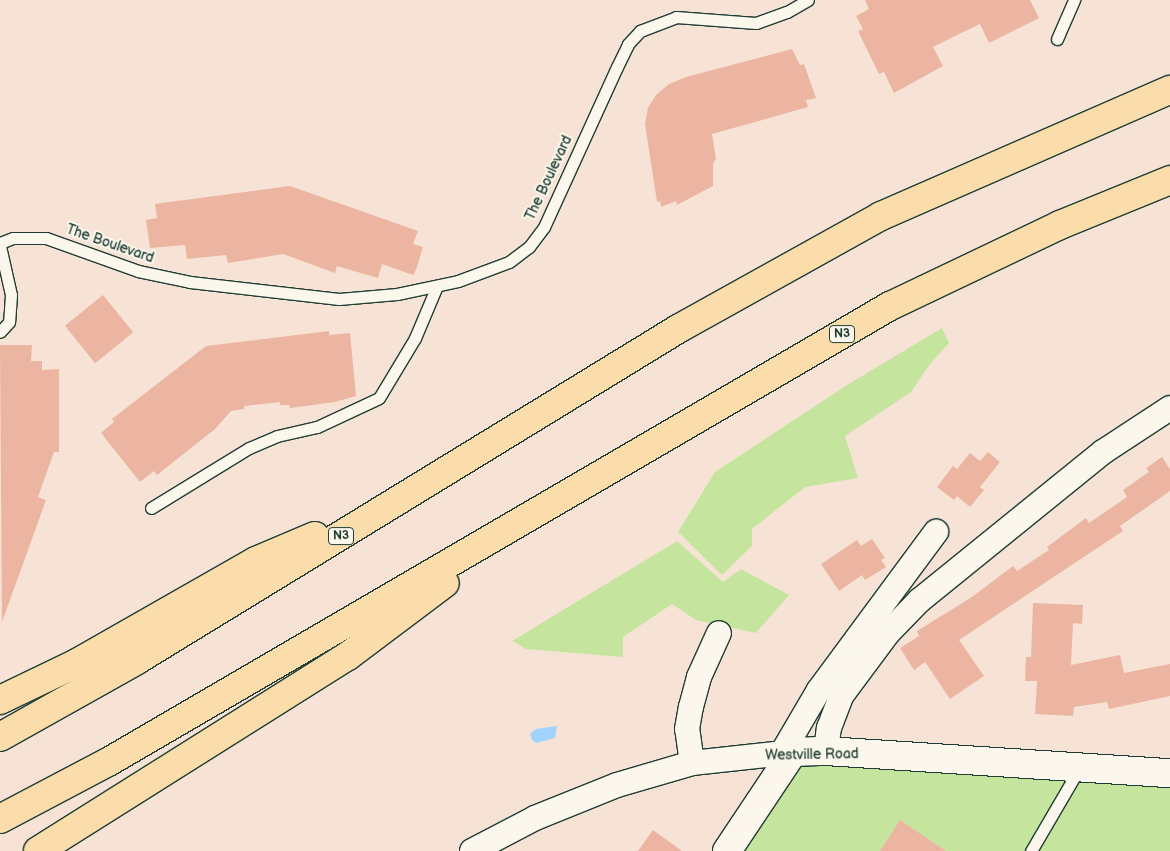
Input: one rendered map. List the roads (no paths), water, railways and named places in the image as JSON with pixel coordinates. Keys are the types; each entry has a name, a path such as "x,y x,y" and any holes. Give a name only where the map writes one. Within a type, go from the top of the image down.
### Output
{"highway":[{"name":"N3","path":"0,736 137,660 408,496 678,329 881,216 1170,90"},
{"name":"N3","path":"0,819 110,762 890,306 1060,226 1170,180"},
{"path":"0,700 77,663 256,561 408,496"},
{"path":"38,851 348,656 529,517"}],"street":[{"path":"826,751 829,728 841,696 883,640 920,600 1103,452 1170,408"},
{"path":"726,851 787,753 819,690 936,532"},
{"path":"692,763 688,730 690,708 699,677 719,633"},
{"name":"Westville Road","path":"472,851 535,818 617,785 692,763 826,751 1170,772"}],"lane":[{"name":"The Boulevard","path":"0,245 13,238 46,238 138,271 269,292 340,299 396,294 437,286 508,262 529,247 554,209 628,44 640,31 676,17 756,24 787,12 808,0"},
{"path":"1057,40 1074,0"},
{"path":"0,245 11,295 8,322 0,332"},
{"path":"151,508 249,448 277,436 317,427 379,398 415,338 437,286"},
{"path":"1031,851 1080,767"}],"water":[{"path":"557,726 555,738 536,743 532,740 530,734 536,729"}]}
